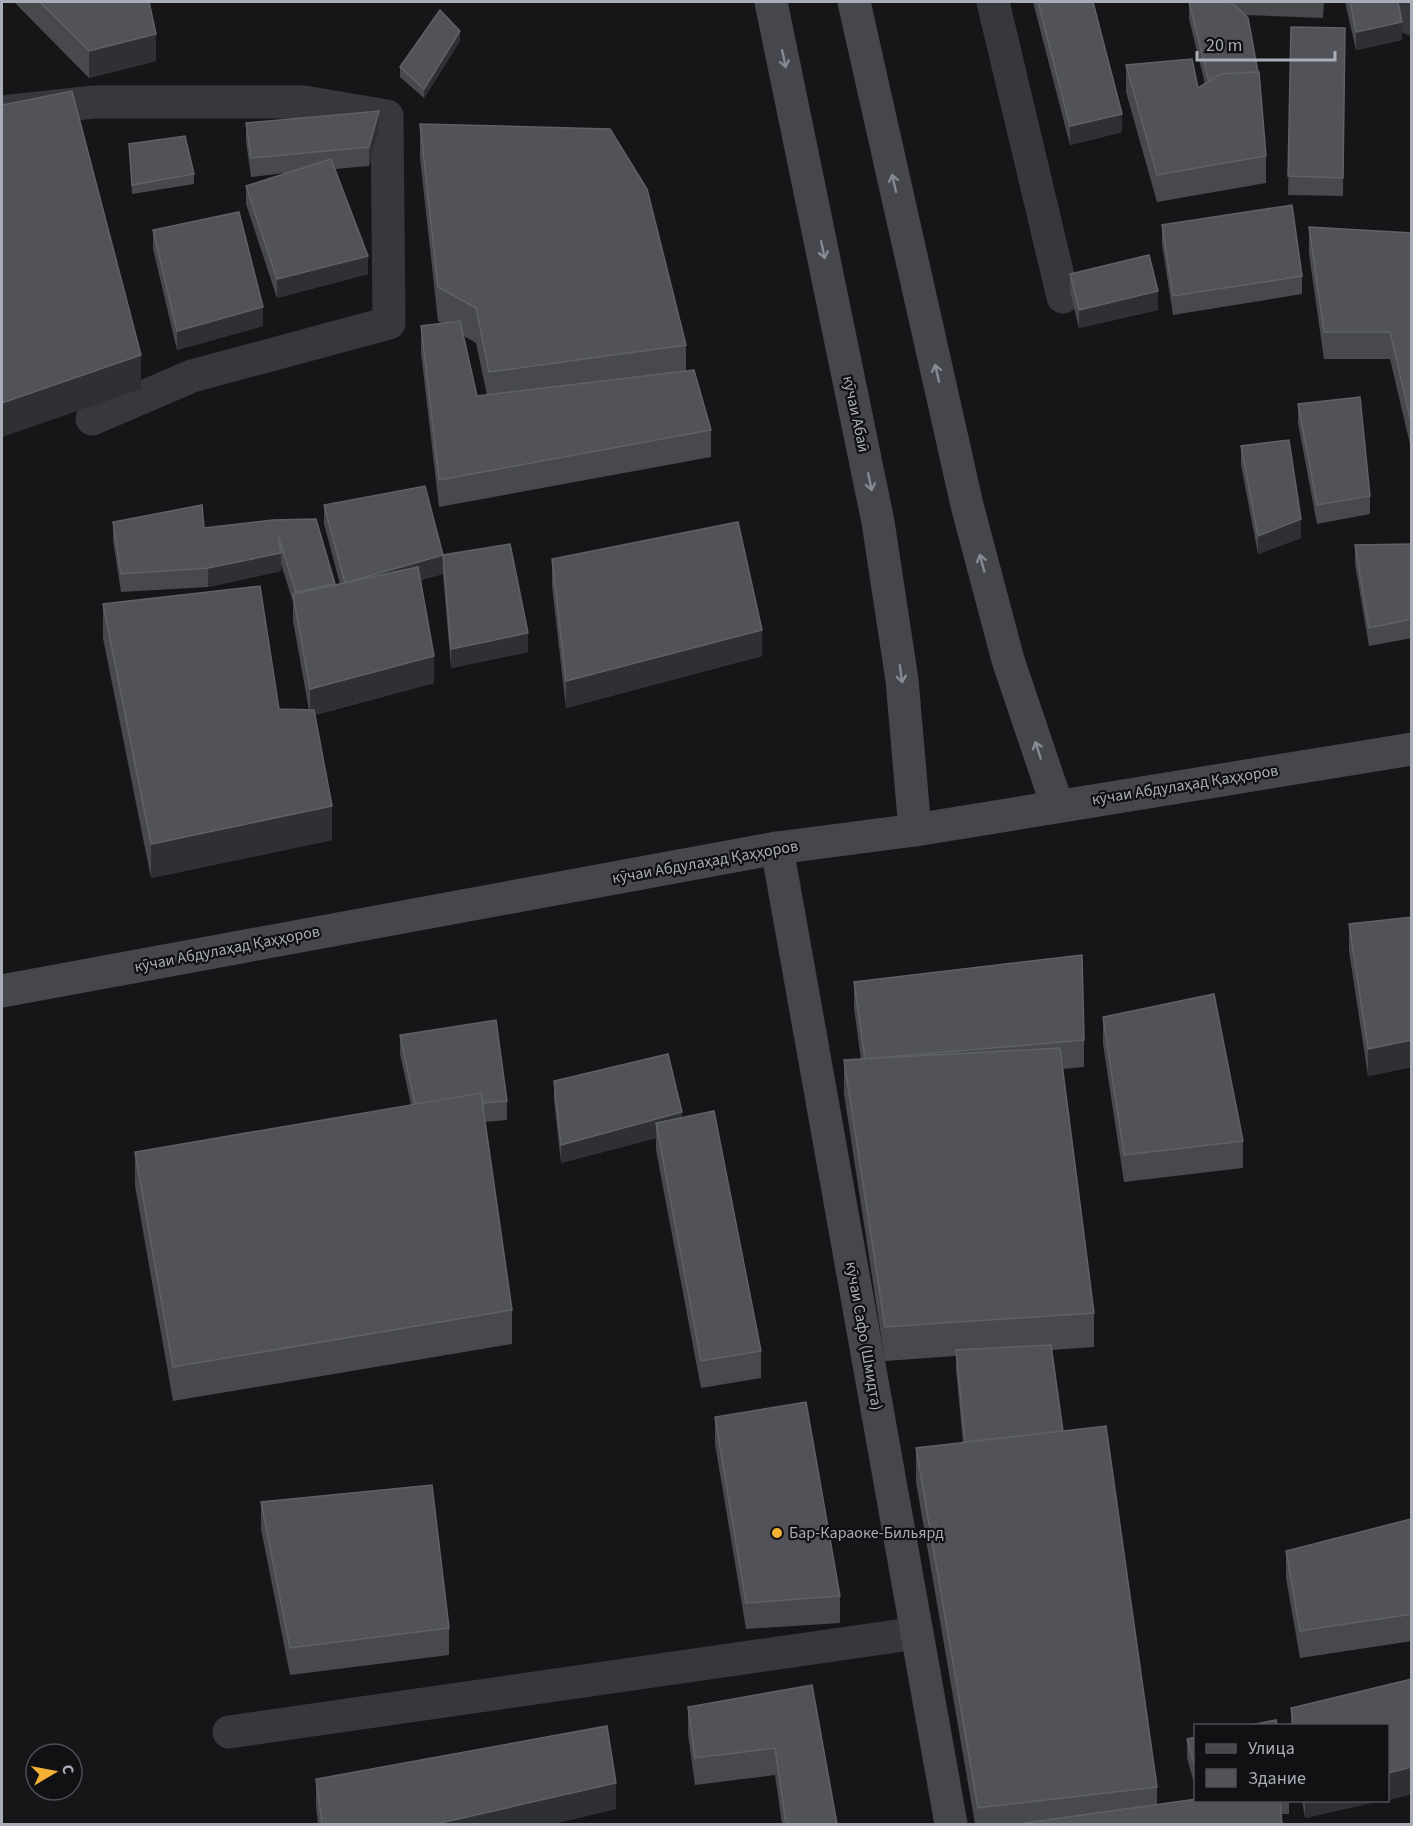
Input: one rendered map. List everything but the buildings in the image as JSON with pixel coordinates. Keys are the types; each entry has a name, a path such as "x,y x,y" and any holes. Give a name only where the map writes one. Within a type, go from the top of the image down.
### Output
{"main road":[{"name":"кӯчаи Абаӣ","path":"771,2 878,522 902,680 915,830"},
{"path":"854,2 967,505 1008,660 1057,805"},
{"name":"кӯчаи Абдулаҳад Қаҳҳоров","path":"2,991 777,849 915,830 1057,805 1412,749"},
{"name":"кӯчаи Сафо (Шмидта)","path":"777,849 951,1824"}],"street":[{"path":"993,2 1063,297"},
{"path":"1410,2 1412,19"},
{"path":"2,112 94,102 304,102 387,116 389,323 192,376 92,419"},
{"path":"229,1732 917,1633"}],"place":[{"name":"Бар-Караоке-Бильярд","path":"777,1533"}]}
